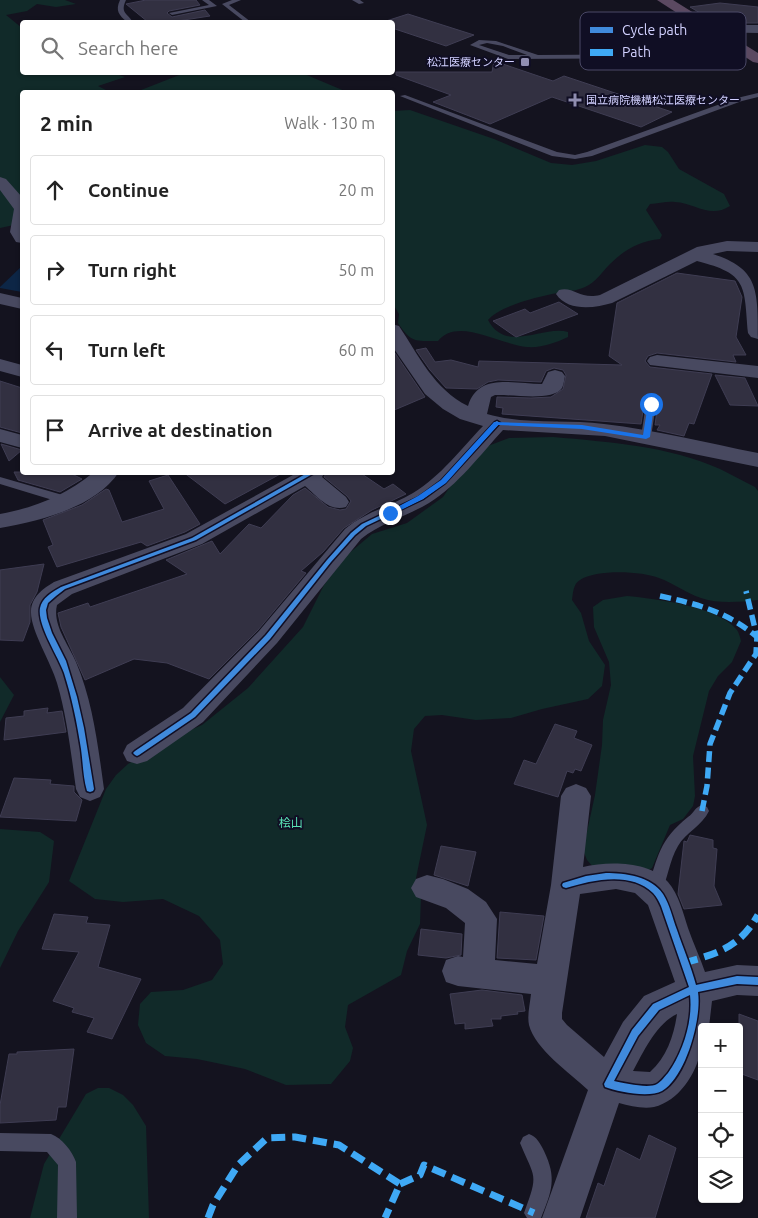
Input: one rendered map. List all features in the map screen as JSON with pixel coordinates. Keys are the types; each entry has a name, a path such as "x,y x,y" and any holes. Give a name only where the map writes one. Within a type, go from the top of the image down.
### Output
{"highway":[{"path":"664,0 683,12"},
{"path":"746,51 758,59"}],"street":[{"path":"0,182 10,191 20,205"},
{"path":"20,220 18,232 20,235"},
{"path":"565,294 582,302 597,302 712,248 727,246 758,247"},
{"path":"694,255 732,264 745,272 748,276 755,304 758,333"},
{"path":"0,298 20,303"},
{"path":"395,335 425,381 451,406 486,420 582,427 646,437 758,460"},
{"path":"657,361 758,372"},
{"path":"0,365 20,370"},
{"path":"136,754 193,715 268,637 353,534 364,525 420,498 443,482 486,420 482,395 488,391 498,389 546,390 553,386 555,376"},
{"path":"0,435 20,441"},
{"path":"0,521 36,517 59,507 70,502 104,475"},
{"path":"90,789 71,688 65,666 45,620 43,610 47,600 63,588 194,539 306,475"},
{"path":"309,475 338,502"},
{"path":"566,885 587,878 608,876 628,878 646,883 655,890 662,900 695,1001 690,1029 681,1059 673,1074 659,1088 642,1090 608,1084 555,1037 546,1025 545,1013 566,885 576,796"},
{"path":"427,888 456,896 471,906 481,918 468,972 551,981"},
{"path":"547,1216 608,1084 635,1032 656,1007 692,990 737,980 758,981"}],"lane":[{"path":"123,0 120,6 122,14 128,20"},
{"path":"172,13 214,6 205,0"},
{"path":"238,0 225,4 245,20"},
{"path":"538,57 488,41 473,45 504,57 538,57 580,57"},
{"path":"403,96 548,151 575,157 589,154 669,124 689,119 734,101 758,95"},
{"path":"646,437 651,404"},
{"path":"0,480 70,502"},
{"path":"655,890 672,840 679,832 697,820 702,811"},
{"path":"0,1142 51,1142 67,1162 67,1218"},
{"path":"529,1143 540,1161 545,1178 547,1216"}],"green space":[{"path":"0,0 65,0 76,4 56,7 37,4 27,11 6,15 20,26 20,75 119,75 125,77 98,86 106,90 20,90 20,198 0,177"},
{"path":"179,75 307,75 342,90 141,90"},
{"path":"410,110 494,139 551,163 572,165 596,161 645,145 662,147 668,152 679,169 724,194 730,206 723,210 709,211 675,202 650,204 646,210 662,235 660,239 639,244 627,250 610,264 596,280 585,287 520,302 501,310 488,320 496,330 505,335 515,337 558,331 568,332 568,337 543,346 533,347 516,345 468,331 456,331 446,334 438,341 414,340 406,334 398,323 399,314 395,307 395,111"},
{"path":"0,187 15,205 14,225 0,228"},
{"name":"桧山","path":"553,437 660,450 700,461 755,487 758,491 758,600 729,602 708,600 695,596 659,578 642,574 619,572 597,574 580,580 574,589 572,600 581,613 589,641 605,665 602,686 588,699 511,718 476,720 442,715 425,716 414,729 411,751 427,825 416,878 421,896 420,924 407,951 401,975 348,1005 345,1027 353,1048 350,1061 331,1084 286,1085 245,1069 197,1059 165,1056 146,1043 138,1025 140,1004 151,992 183,990 212,980 223,964 220,940 199,916 163,899 123,902 95,899 69,881 106,789 116,775 128,764 166,741 202,725 248,688 303,627 324,585 347,555 372,534 407,523 443,497 454,481 488,446 509,438"},
{"path":"627,596 654,599 701,609 728,622 737,630 741,641 732,662 718,676 709,691 693,756 695,796 693,806 683,819 670,825 652,868 645,872 595,869 587,860 583,850 595,795 602,745 603,720 611,685 609,662 594,627 593,607 603,600"},
{"path":"0,677 14,695 0,722"},
{"path":"0,829 40,832 54,841 49,882 18,931 0,968"},
{"path":"98,1088 109,1088 123,1095 133,1105 146,1126 149,1218 30,1218 44,1164 86,1094"}],"water":[{"path":"20,268 20,292 0,287"}],"building":[{"path":"146,0 196,0 200,5 167,13 172,17 205,10 210,16 184,20 146,20 126,4"},
{"path":"720,3 758,7 758,23 746,23 746,12 698,12 690,7"},
{"path":"408,14 474,35 446,46 395,29 395,20 389,20"},
{"name":"国立病院機構松江医療センター","path":"494,61 553,81 564,76 672,112 641,127 552,97 490,124 433,102 451,95 396,75 396,72 492,72"},
{"path":"677,273 735,281 742,297 736,337 746,355 733,355 736,362 657,353 648,356 645,361 650,367 712,374 694,424 689,423 684,436 657,430 660,425 655,425 658,403 652,399 644,404 641,424 502,414 503,408 496,407 497,397 551,397 563,389 566,375 563,370 554,368 546,371 541,382 498,380 488,382 477,389 446,388 416,350 426,348 435,362 451,360 478,367 479,361 622,365 609,356 617,303"},
{"path":"559,302 578,314 516,337 493,321 525,309 530,313"},
{"path":"395,353 425,397 395,410"},
{"path":"715,375 745,378 758,406 730,405"},
{"path":"0,381 20,387 20,432 0,427"},
{"path":"1,444 20,449 20,452 9,461"},
{"path":"14,472 20,472 20,475 74,475 82,479 60,492 18,480"},
{"path":"168,475 200,524 185,532 147,546 141,542 57,567 48,547 53,545 43,520 82,505 106,489 109,490 122,522 164,509 149,481"},
{"path":"187,475 278,475 225,504"},
{"path":"325,475 363,475 384,489 393,484 406,494 372,510 344,528 323,552 301,571 306,573 258,630 209,679 167,663 134,659 85,680 61,627 58,613 88,603 90,607 187,574 166,560 212,541 220,554 249,524 261,528 293,495 305,488 328,507 340,510 346,509 351,501 324,477"},
{"path":"44,564 37,592 30,605 30,622 23,641 0,640 0,570"},
{"path":"48,708 47,713 62,711 66,732 4,740 6,718 24,716 24,711"},
{"path":"555,724 577,731 574,738 592,745 581,771 575,769 573,773 567,771 558,797 514,784 524,760 536,764"},
{"path":"14,778 51,780 50,784 74,786 74,792 82,800 76,821 0,817"},
{"path":"690,835 713,840 713,848 717,849 714,886 722,905 684,909 678,894 684,841 687,842"},
{"path":"441,846 476,852 468,886 434,875"},
{"path":"500,912 544,916 536,960 497,958"},
{"path":"54,914 88,917 86,923 110,925 98,967 141,979 112,1039 87,1032 94,1018 72,1012 74,1008 53,1001 79,952 42,949"},
{"path":"421,929 462,934 461,955 446,958 418,955"},
{"path":"482,990 522,995 525,1011 517,1012 518,1014 501,1016 501,1019 491,1019 493,1026 465,1029 465,1023 455,1024 450,994"},
{"path":"739,1014 758,1021 758,1080 743,1074 743,1023 739,1023"},
{"path":"74,1049 66,1107 58,1107 56,1120 0,1123 0,1105 9,1054"},
{"path":"649,1135 676,1148 655,1218 586,1218 598,1183 604,1186 617,1148 640,1160"}],"marked path":[{"path":"702,811 707,786 710,744 730,693 756,654 757,637 746,591"},
{"path":"660,596 712,609 735,620 757,637"},
{"path":"684,963 718,952 736,943 744,936 758,915"},
{"path":"208,1218 213,1205 238,1165 267,1138 295,1137 339,1145 400,1184 385,1218"},
{"path":"400,1184 420,1175 424,1165 534,1213"}],"cycle path":[{"path":"137,753 193,715 268,637 353,534 364,525 421,498 443,482 497,423"},
{"path":"90,789 74,697 62,661 48,633 43,610 45,603 63,588 194,539 309,475"},
{"path":"566,885 606,876 626,877 649,885 659,895 665,906 689,974 692,984 694,993 695,1011 690,1035 680,1060 667,1080 660,1087 649,1090 608,1084 635,1033 656,1007 692,990 737,980 758,981"}],"place":[{"name":"松江医療センター","path":"525,62"},
{"name":"国立病院機構松江医療センター","path":"575,100"}],"route":[{"path":"390,513 420,498 443,482 497,423 582,427 646,437 651,404"}]}
